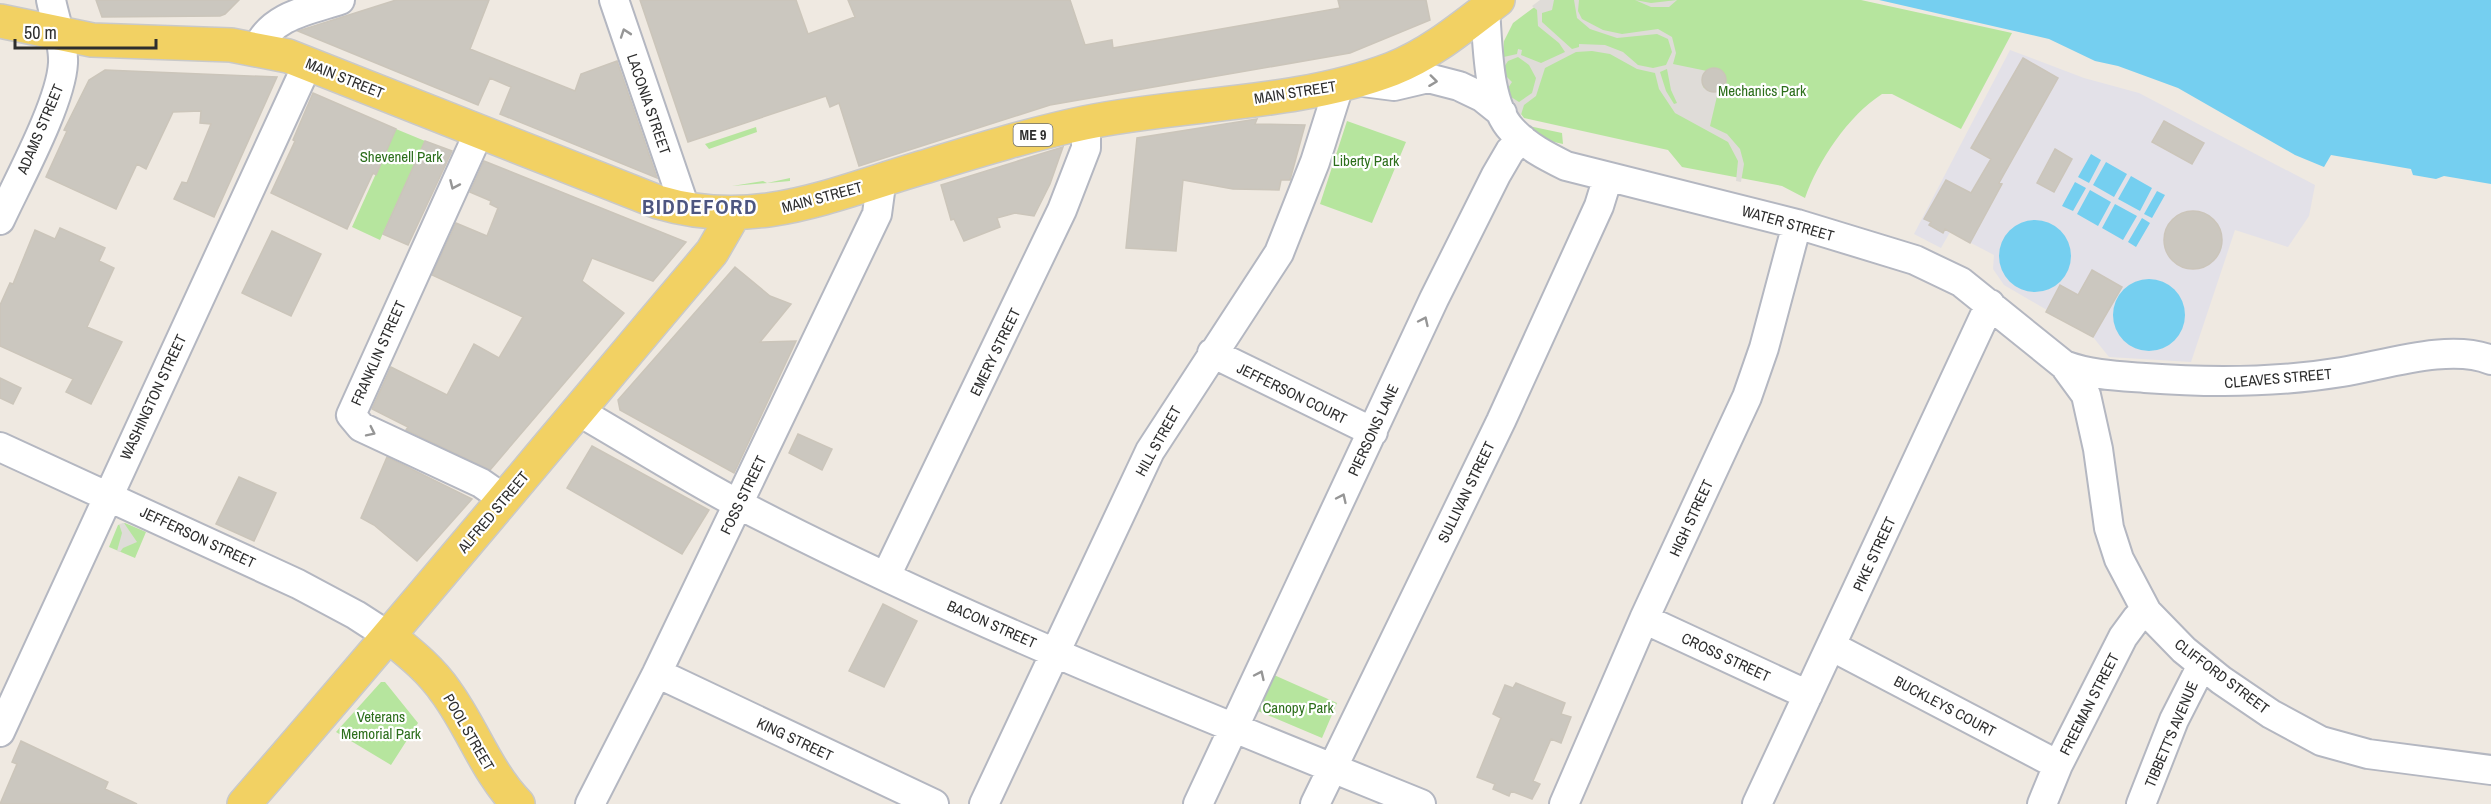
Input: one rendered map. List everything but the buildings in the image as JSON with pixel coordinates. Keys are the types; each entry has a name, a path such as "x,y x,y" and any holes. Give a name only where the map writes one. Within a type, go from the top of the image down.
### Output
{"main road":[{"name":"MAIN STREET","path":"0,21 92,40 231,45 257,49 308,63 658,202 735,214 770,211 803,204 1024,138 1086,122 1347,84 1394,69 1491,5"},
{"name":"ALFRED STREET","path":"244,804 390,638 712,252 735,214"},
{"name":"POOL STREET","path":"390,638 431,672 447,692 490,770 518,804"}],"street":[{"name":"ADAMS STREET","path":"0,220 43,126 62,76 63,58 51,0"},
{"path":"257,49 262,36 273,26 287,18 340,0"},
{"name":"LACONIA STREET","path":"614,0 685,208"},
{"path":"1491,5 1490,73 1502,113"},
{"name":"WASHINGTON STREET","path":"0,732 308,63"},
{"path":"1347,84 1394,86 1428,78 1458,86 1482,97 1502,113"},
{"name":"HILL STREET","path":"984,804 1150,451 1279,253 1347,84"},
{"name":"WATER STREET","path":"1502,113 1510,129 1532,148 1566,166 1797,224 1928,265 1961,282 2064,365"},
{"name":"EMERY STREET","path":"886,576 1057,220 1086,148 1086,122"},
{"name":"FRANKLIN STREET","path":"478,132 351,415 361,428 481,483 504,499"},
{"name":"PIERSONS LANE","path":"1198,804 1434,299 1496,175 1510,151 1522,139"},
{"name":"SULLIVAN STREET","path":"1315,804 1501,421 1599,206 1608,177"},
{"name":"FOSS STREET","path":"590,804 657,673 877,214 880,192 878,182"},
{"name":"HIGH STREET","path":"1564,804 1644,619 1747,397 1764,348 1797,224"},
{"name":"PIKE STREET","path":"1757,804 1990,304"},
{"name":"JEFFERSON COURT","path":"1212,353 1373,432"},
{"name":"CLEAVES STREET","path":"2064,365 2111,376 2219,383 2302,378 2443,355 2470,354 2491,360"},
{"name":"CLIFFORD STREET","path":"2064,365 2090,404 2114,546 2126,575 2146,612 2202,665 2271,714 2308,735 2335,746 2391,758 2491,770"},
{"name":"BACON STREET","path":"578,411 738,504 886,576 1055,652 1421,804"},
{"name":"JEFFERSON STREET","path":"0,447 308,589 356,615 390,638"},
{"name":"FREEMAN STREET","path":"2042,804 2058,765 2123,637 2137,618 2146,612"},
{"name":"CROSS STREET","path":"1644,619 1808,695"},
{"name":"BUCKLEYS COURT","path":"1831,646 2058,765"},
{"name":"TIBBETT'S AVENUE","path":"2141,804 2174,720 2202,665"},
{"name":"KING STREET","path":"657,673 934,804"}],"shaded area":[{"path":"1540,0 1554,0 1552,10 1542,13 1542,22 1572,49 1579,47 1579,44 1605,45 1623,52 1638,65 1653,68 1666,65 1672,52 1668,39 1657,34 1617,38 1590,29 1577,18 1574,0 1579,0 1578,11 1582,19 1603,30 1622,34 1658,29 1672,37 1676,53 1673,64 1707,71 1702,77 1703,87 1710,92 1718,92 1710,126 1727,134 1740,149 1744,164 1741,182 1736,181 1738,161 1728,142 1675,113 1659,89 1655,73 1637,69 1610,54 1592,51 1576,52 1545,68 1536,96 1524,105 1520,118 1510,106 1499,58 1517,54 1518,49 1522,50 1521,55 1541,63 1565,52 1559,43 1538,26 1537,10 1532,6","holes":["1518,57 1529,65 1536,78 1532,93 1519,102 1511,97 1508,88 1512,82 1506,76 1504,67 1508,61","1667,69 1671,90 1677,103 1674,104 1666,91 1660,72"]},
{"path":"1635,0 1651,3 1677,0 1669,7 1651,7"},
{"path":"2010,50 2084,78 2139,93 2315,185 2309,216 2288,247 2235,230 2191,362 2109,357 2093,337 2004,285 1993,269 1994,255 1950,232 1941,248 1914,234"},
{"path":"124,523 137,542 123,548 120,552 117,551 122,533 119,524"}],"green space":[{"name":"Mechanics Park","path":"1544,0 1861,0 2012,33 1961,129 1892,94 1882,94 1857,114 1836,140 1818,169 1805,198 1782,186 1682,167 1668,150 1524,118 1508,97 1502,66 1504,41 1513,23"},
{"name":"Liberty Park","path":"1347,121 1406,142 1372,223 1320,204"},
{"path":"1524,125 1562,133 1563,144 1545,140"},
{"path":"756,127 757,132 709,149 705,144"},
{"name":"Shevenell Park","path":"396,129 425,141 380,240 352,227"},
{"path":"790,178 790,181 767,183"},
{"path":"763,181 767,183 732,186"},
{"path":"125,523 146,532 135,558 109,547 118,525"},
{"name":"Canopy Park","path":"1274,675 1337,703 1322,738 1258,711"},
{"name":"Veterans Memorial Park","path":"381,682 385,682 418,723 391,765 336,732"}],"water":[{"path":"1879,0 2491,0 2491,184 2444,176 2436,179 2413,175 2411,169 2331,155 2324,167 2295,155 2178,88 2118,66 2095,61 2049,39"},
{"path":"2091,154 2101,160 2089,183 2078,177"},
{"path":"2106,162 2127,174 2114,197 2093,185"},
{"path":"2131,176 2152,188 2140,211 2118,199"},
{"path":"2075,182 2086,188 2073,211 2062,206"},
{"path":"2090,190 2111,202 2098,226 2077,214"},
{"path":"2157,191 2165,195 2152,218 2144,214"},
{"path":"2115,204 2137,216 2123,240 2102,228"},
{"path":"2142,218 2150,223 2136,247 2128,242"},
{"path":"2042,220 2061,230 2069,242 2071,256 2069,270 2061,282 2049,290 2028,292 2009,282 2001,270 1999,249 2009,230 2021,222"},
{"path":"2156,279 2175,289 2183,301 2185,315 2183,329 2175,341 2163,349 2142,351 2123,341 2115,329 2113,308 2123,289 2135,281"}],"district":[{"name":"BIDDEFORD","path":"700,206"}]}
